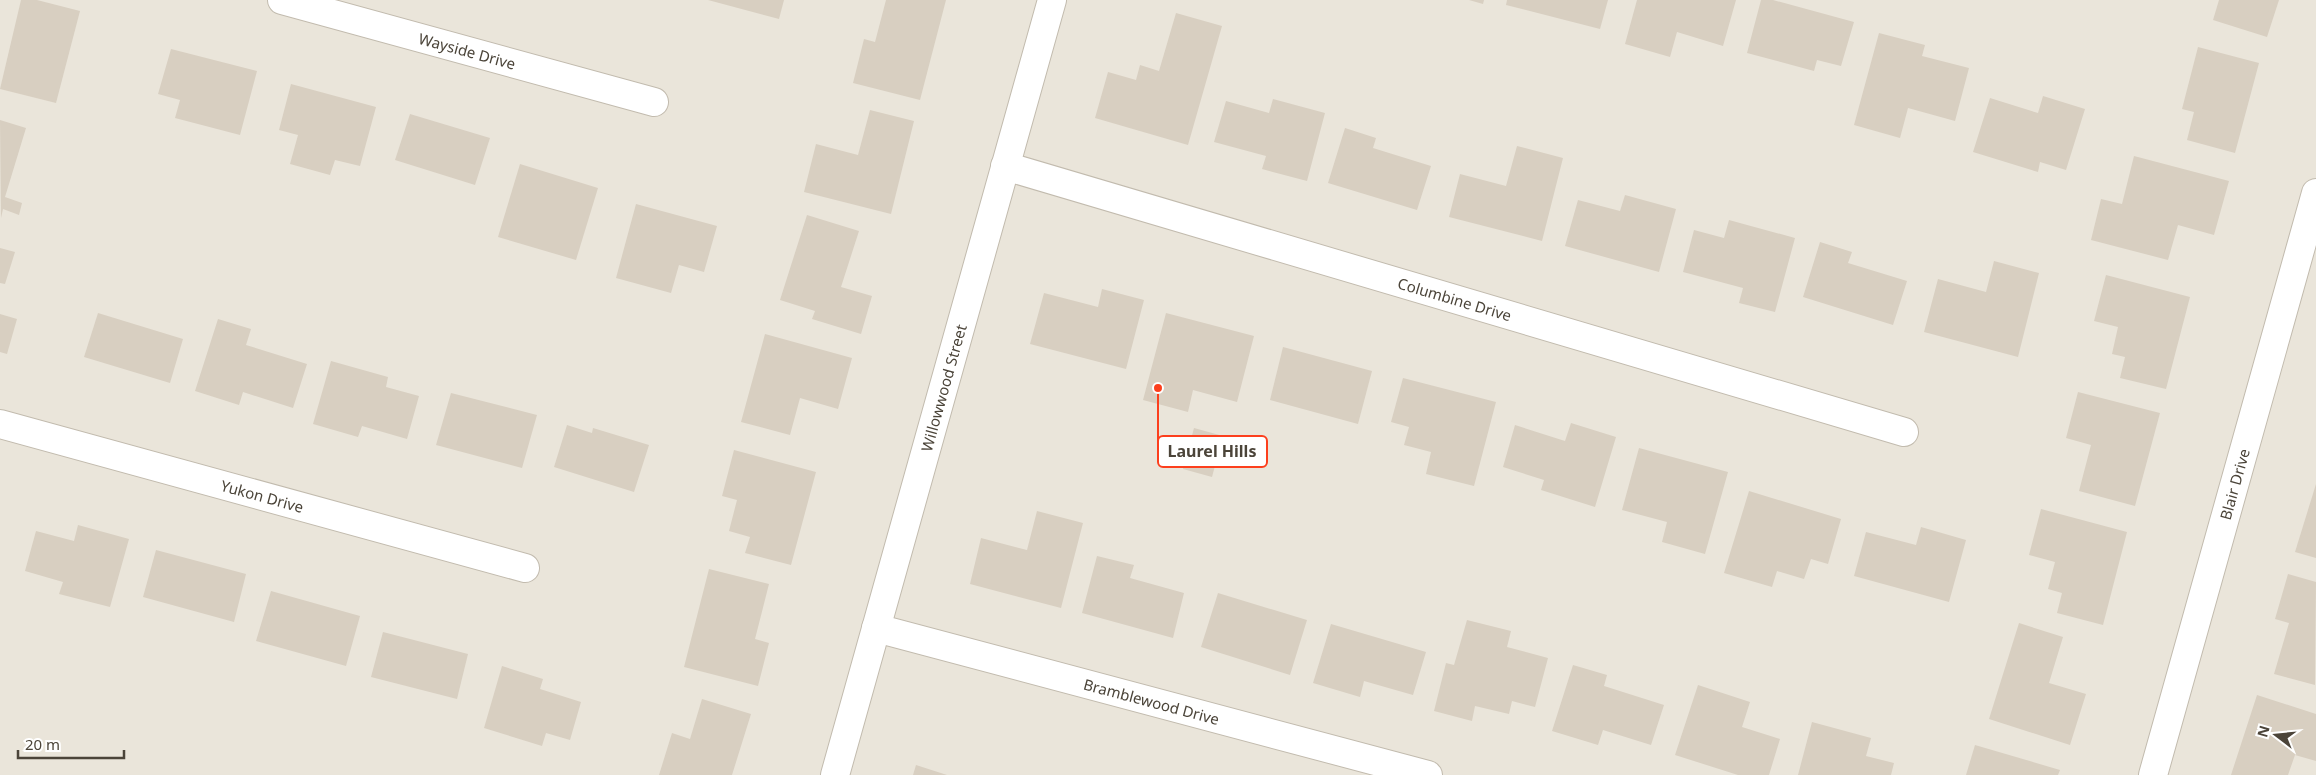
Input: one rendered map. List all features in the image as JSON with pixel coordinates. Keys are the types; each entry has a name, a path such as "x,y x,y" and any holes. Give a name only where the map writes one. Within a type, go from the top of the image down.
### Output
{"street":[{"name":"Wayside Drive","path":"282,0 654,102"},
{"name":"Willowwood Street","path":"835,775 1052,0"},
{"name":"Columbine Drive","path":"1005,166 1904,432"},
{"name":"Blair Drive","path":"2153,775 2316,193"},
{"name":"Yukon Drive","path":"0,424 525,568"},
{"name":"Bramblewood Drive","path":"876,628 1428,775"}],"shaded area":[{"path":"0,0 2316,0 2316,775 0,775"}],"building":[{"path":"21,0 37,0 80,11 56,103 0,89"},
{"path":"708,0 784,0 779,19"},
{"path":"886,0 946,0 920,100 853,83 864,39 875,42"},
{"path":"1469,0 1484,0 1483,4"},
{"path":"1507,0 1608,0 1600,29 1506,5"},
{"path":"1637,0 1736,0 1723,46 1677,32 1670,57 1625,44"},
{"path":"1761,0 1773,0 1854,22 1841,66 1817,60 1814,71 1747,53"},
{"path":"2219,0 2279,0 2267,37 2213,20"},
{"path":"1176,13 1222,26 1188,145 1095,118 1108,72 1136,80 1140,65 1159,71"},
{"path":"1879,33 1925,45 1922,56 1969,68 1955,121 1908,108 1900,138 1854,125"},
{"path":"2198,47 2259,63 2235,153 2187,140 2194,112 2182,109"},
{"path":"171,49 257,71 240,135 175,118 180,100 158,94"},
{"path":"291,84 376,107 360,166 335,160 330,175 290,164 298,135 279,130"},
{"path":"2043,96 2085,109 2066,170 2040,162 2038,172 1973,152 1990,98 2038,113"},
{"path":"1273,99 1325,113 1307,181 1262,169 1266,156 1214,142 1226,101 1269,113"},
{"path":"870,110 914,121 891,214 804,192 816,144 858,155"},
{"path":"410,114 490,138 475,185 395,160"},
{"path":"0,120 26,128 5,197 22,203 19,215 3,209 1,218"},
{"path":"1345,128 1376,138 1373,148 1431,166 1417,210 1328,183"},
{"path":"1517,146 1563,158 1542,241 1449,217 1460,174 1506,186"},
{"path":"2134,156 2229,181 2214,235 2178,225 2168,260 2091,240 2101,199 2122,204"},
{"path":"520,164 598,188 576,260 498,237"},
{"path":"1625,195 1676,209 1659,272 1565,246 1578,200 1620,211"},
{"path":"636,204 717,226 704,272 679,265 671,293 616,278"},
{"path":"807,215 859,231 841,287 872,296 861,334 812,319 815,311 780,300"},
{"path":"1729,220 1795,238 1775,312 1739,303 1743,288 1683,272 1694,230 1724,238"},
{"path":"1820,242 1852,252 1848,263 1907,281 1893,325 1803,297"},
{"path":"0,248 15,252 5,284 0,283"},
{"path":"1994,261 2039,273 2018,357 1924,332 1938,279 1986,292"},
{"path":"2106,275 2190,297 2166,389 2120,378 2125,357 2112,354 2118,327 2094,321"},
{"path":"1102,289 1144,300 1126,369 1030,344 1044,293 1098,307"},
{"path":"98,313 183,339 170,383 84,357"},
{"path":"1166,313 1254,336 1237,402 1193,390 1188,412 1143,400"},
{"path":"0,314 17,319 7,354 0,352"},
{"path":"218,319 251,329 246,345 307,364 293,408 243,392 239,405 195,391"},
{"path":"765,334 852,358 838,409 800,398 790,435 741,422"},
{"path":"1283,347 1372,371 1358,424 1270,400"},
{"path":"331,361 388,377 386,387 419,396 407,439 362,426 358,437 313,424"},
{"path":"1403,378 1496,402 1474,486 1426,474 1431,452 1404,445 1409,427 1391,422"},
{"path":"2078,392 2160,413 2135,506 2079,491 2091,445 2066,438"},
{"path":"451,393 537,415 522,468 436,445"},
{"path":"1571,423 1616,437 1595,507 1541,490 1544,480 1503,467 1515,425 1565,441"},
{"path":"567,425 592,433 593,428 649,445 634,492 554,467"},
{"path":"1194,428 1223,436 1212,477 1183,469"},
{"path":"1639,448 1728,472 1705,554 1662,542 1667,522 1622,510"},
{"path":"734,450 816,472 791,565 745,553 750,537 729,531 737,500 722,496"},
{"path":"2316,484 2316,558 2295,552"},
{"path":"1749,491 1841,519 1828,564 1811,559 1804,579 1777,571 1772,587 1724,573"},
{"path":"2041,509 2127,532 2103,625 2057,613 2062,593 2048,589 2055,562 2029,555"},
{"path":"1037,511 1083,523 1061,608 970,584 981,538 1027,550"},
{"path":"78,525 129,539 110,607 59,594 63,582 25,571 36,531 74,541"},
{"path":"1921,527 1966,540 1949,602 1854,576 1866,532 1916,545"},
{"path":"156,550 246,574 234,622 143,597"},
{"path":"1097,556 1134,565 1130,578 1184,593 1173,638 1082,613"},
{"path":"709,569 769,584 755,639 769,643 758,686 684,667"},
{"path":"2288,574 2316,582 2315,685 2274,674 2289,623 2275,619"},
{"path":"271,591 360,616 346,666 256,641"},
{"path":"1218,593 1307,620 1290,675 1201,647"},
{"path":"1467,620 1511,631 1507,647 1548,658 1535,707 1512,701 1509,714 1475,706 1472,721 1434,711 1446,663 1454,665"},
{"path":"2019,623 2063,637 2049,683 2086,694 2070,745 1989,719"},
{"path":"1331,624 1426,652 1413,695 1364,681 1360,697 1313,683"},
{"path":"383,632 468,654 457,699 371,677"},
{"path":"1573,665 1607,675 1604,686 1664,705 1651,745 1603,730 1598,745 1552,731"},
{"path":"502,666 543,679 540,689 581,702 570,740 546,733 542,746 484,728"},
{"path":"1698,685 1750,702 1742,727 1780,739 1769,775 1738,775 1675,755"},
{"path":"2257,695 2316,714 2316,761 2295,755 2288,775 2231,775"},
{"path":"702,699 751,714 732,775 659,775 672,733 690,739"},
{"path":"1812,722 1871,738 1866,756 1894,763 1891,775 1798,775"},
{"path":"1975,745 2060,770 2058,775 1966,775"},
{"path":"916,765 947,775 913,775"}],"place":[{"name":"Laurel Hills","path":"1158,388"}]}
